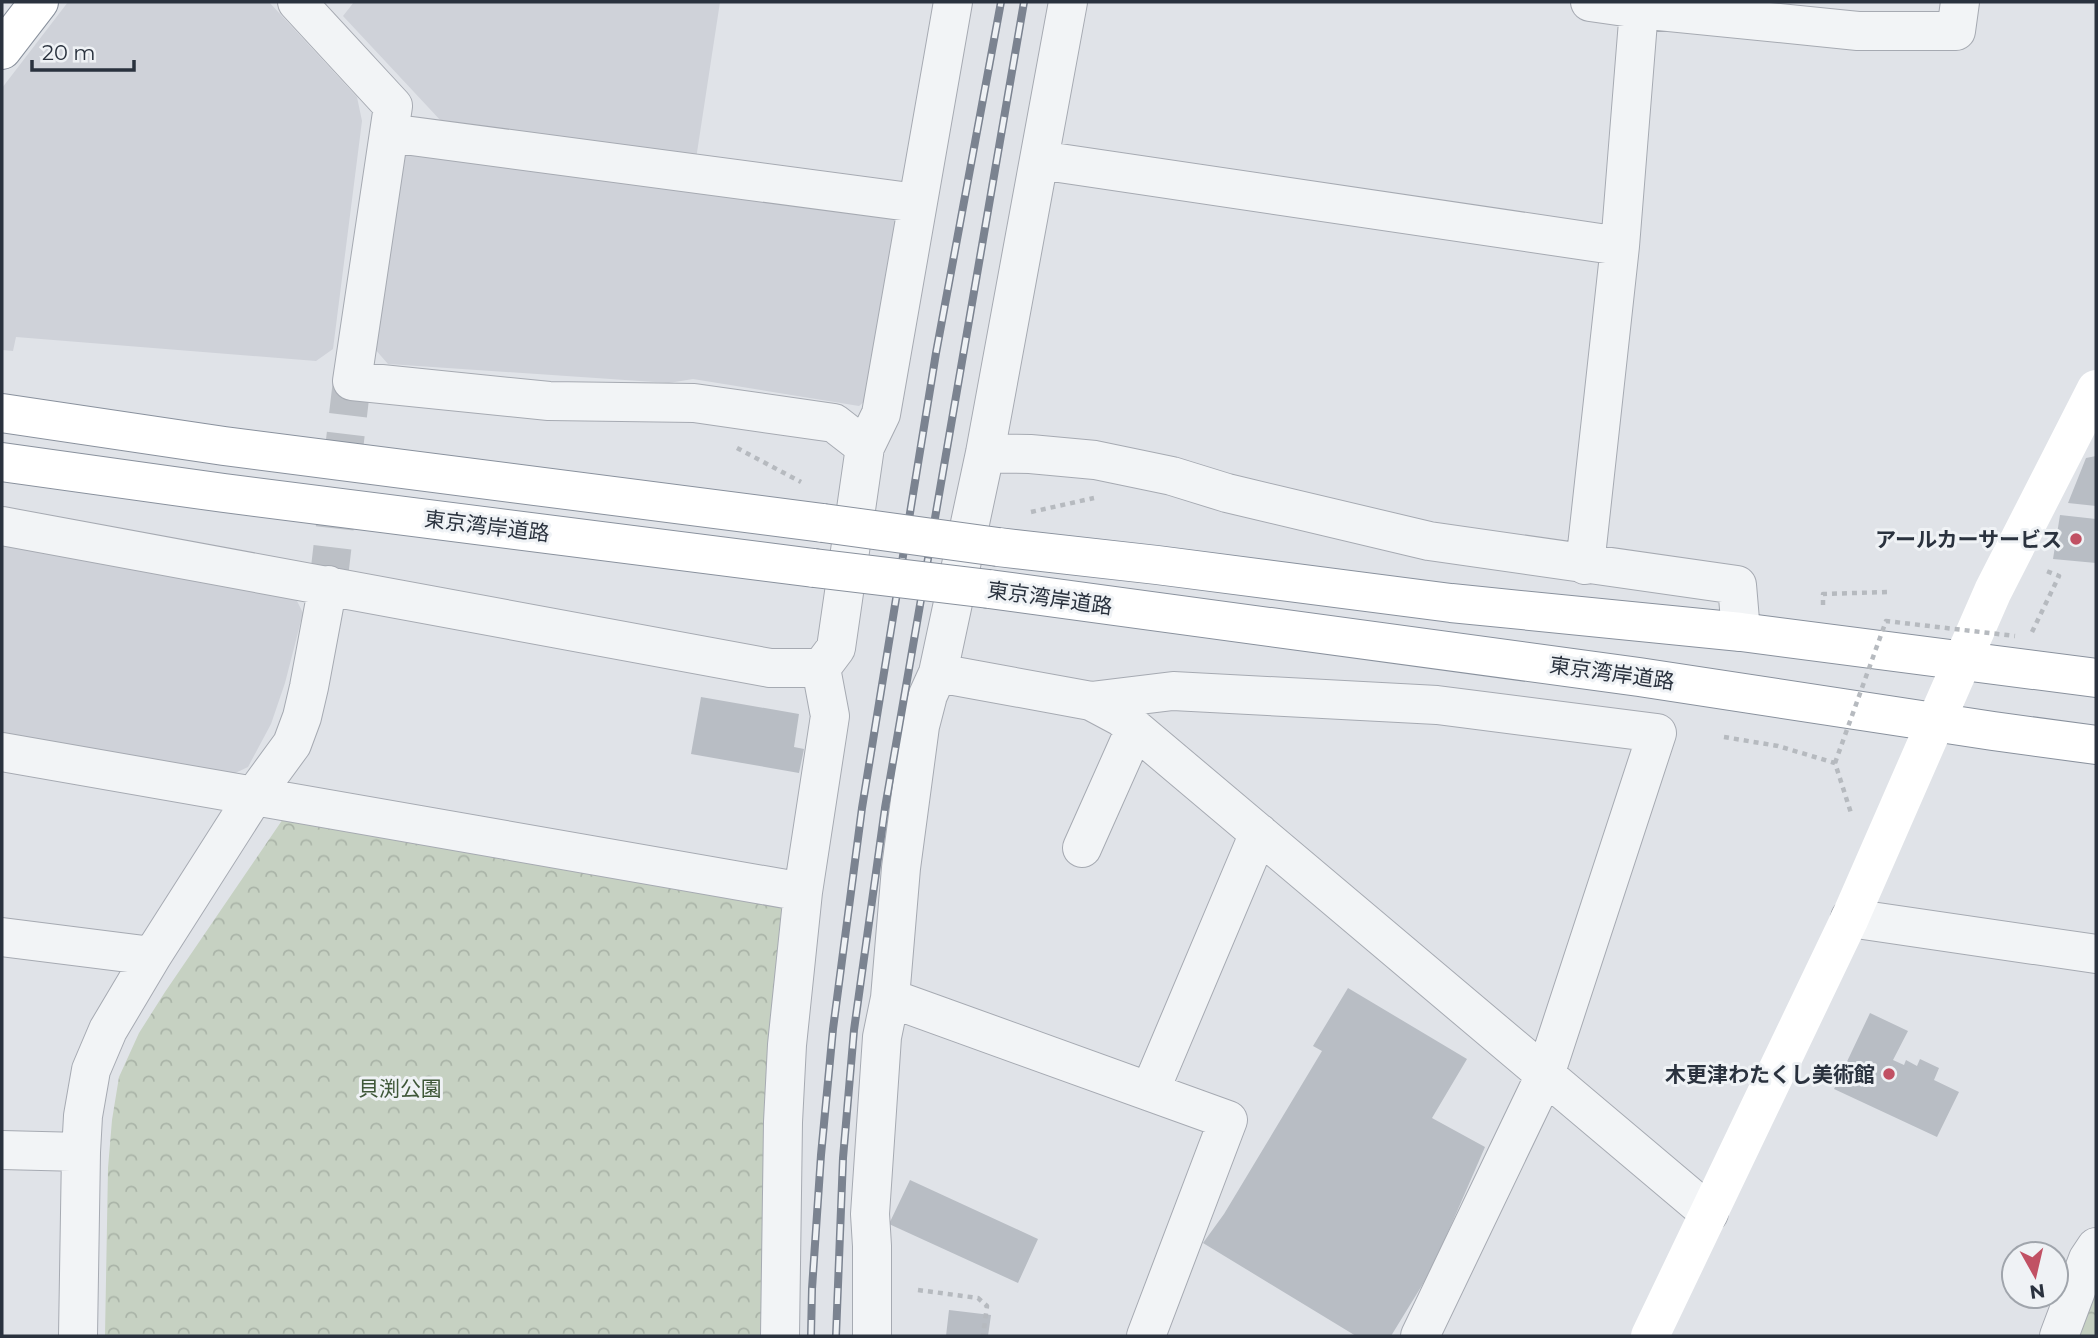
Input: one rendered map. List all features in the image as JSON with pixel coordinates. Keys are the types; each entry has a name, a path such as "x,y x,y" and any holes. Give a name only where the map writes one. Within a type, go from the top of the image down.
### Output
{"main road":[{"path":"2,50 39,2"},
{"path":"1650,1336 1850,918 1993,591 2094,397"},
{"name":"東京湾岸道路","path":"2,413 224,446 998,547 1451,603 1741,632 2096,678"},
{"name":"東京湾岸道路","path":"2,462 237,495 989,589 1639,677 2096,745"}],"street":[{"path":"780,1336 783,1122 787,1045 803,892 830,716 821,668 836,648 865,447 881,414 953,2"},
{"path":"872,1336 870,1214 882,1037 890,998 901,868 920,726 928,695 938,673 985,453 1068,2"},
{"path":"1590,2 1858,31 1956,31 1960,2"},
{"path":"314,8 393,106 352,381 550,401 694,403 834,423 865,447"},
{"path":"1585,565 1620,246 1639,9"},
{"path":"389,133 917,203"},
{"path":"1039,160 1620,246"},
{"path":"985,453 1095,460 1172,476 1227,493 1429,541 1737,585 1741,632"},
{"path":"2,526 769,668 821,668"},
{"path":"78,1336 81,1152 83,1116 91,1070 108,1030 152,956 254,796 292,744 302,717 328,585"},
{"path":"938,673 1091,701 1121,716 1709,1213"},
{"path":"1091,701 1173,691 1409,703 1657,733 1545,1075 1420,1336"},
{"path":"1082,848 1135,729"},
{"path":"2,752 803,892"},
{"path":"1150,1091 1259,833"},
{"path":"1850,918 2096,954"},
{"path":"2,937 152,956"},
{"path":"890,998 1228,1120 1146,1336"},
{"path":"2,1150 81,1152"},
{"path":"2059,1336 2088,1259 2096,1247"}],"path":[{"path":"736,447 808,486"},
{"path":"2032,634 2059,576 2043,569 2038,580"},
{"path":"1823,612 1823,594 1887,592"},
{"path":"1874,619 2015,636 2020,625"},
{"path":"1851,813 1835,763 1886,621"},
{"path":"1724,737 1778,746 1835,763"},
{"path":"918,1290 978,1298 988,1306 983,1336"}],"shaded area":[{"path":"68,2 269,2 357,97 362,121 333,349 316,361 16,337 13,351 2,350 2,88"},
{"path":"354,2 720,2 696,159 442,122 343,16"},
{"path":"402,152 888,215 901,225 870,397 859,406 693,379 669,383 388,364 374,348"},
{"path":"2,543 296,599 303,613 285,683 271,724 248,767 229,776 2,736"}],"green space":[{"name":"貝渕公園","path":"285,816 789,906 771,1336 105,1336 108,1168 119,1077 139,1033 165,992"},
{"path":"2096,1282 2096,1336 2075,1336"}],"building":[{"path":"2096,456 2096,506 2068,503 2086,458"},
{"name":"アールカーサービス","path":"2060,515 2096,519 2096,563 2053,559"},
{"path":"701,697 799,714 794,747 804,749 799,773 691,754"},
{"path":"1348,988 1467,1059 1432,1118 1485,1147 1432,1269 1391,1336 1356,1336 1203,1243 1224,1214 1322,1051 1313,1046"},
{"name":"木更津わたくし美術館","path":"1870,1013 1908,1031 1893,1060 1904,1065 1906,1060 1917,1066 1920,1059 1939,1068 1934,1080 1959,1092 1937,1137 1834,1089"},
{"path":"910,1180 1038,1239 1018,1283 889,1224"},
{"path":"949,1310 991,1315 988,1336 946,1336"}],"tunnel":[{"path":"328,585 352,381"}],"railway":[{"path":"811,1336 821,1155 833,1029 862,808 936,353 1001,2"},
{"path":"836,1336 843,1158 854,1030 885,808 1024,2"}],"place":[{"name":"アールカーサービス","path":"2076,539"},
{"name":"木更津わたくし美術館","path":"1889,1074"}]}
